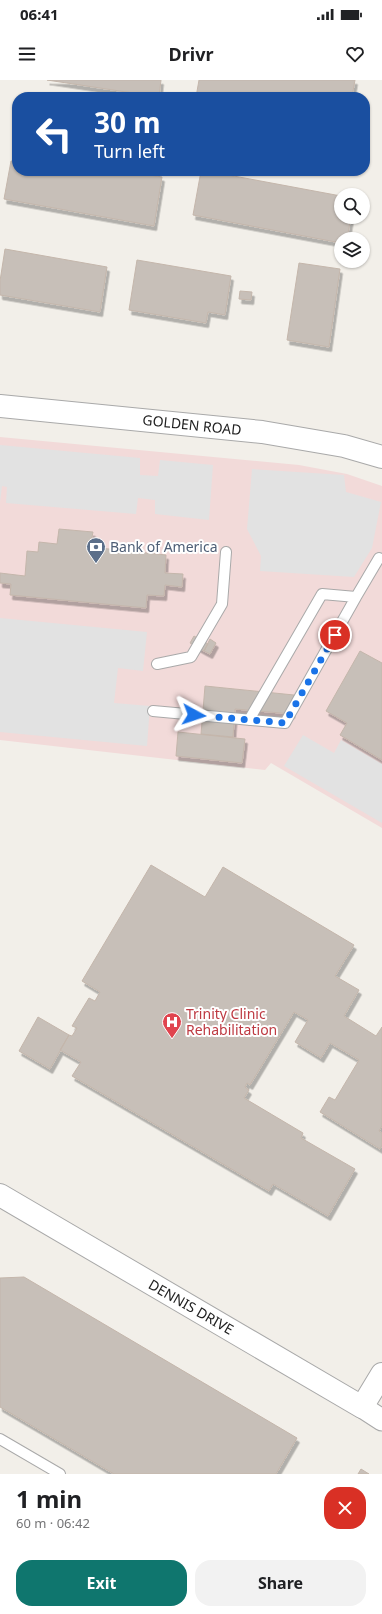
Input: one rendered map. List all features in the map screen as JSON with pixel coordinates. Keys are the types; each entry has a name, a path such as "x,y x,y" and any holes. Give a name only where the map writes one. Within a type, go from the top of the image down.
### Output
{"street":[{"name":"GOLDEN ROAD","path":"0,406 262,432 344,446 382,457"},
{"name":"DENNIS DRIVE","path":"0,1195 382,1420"},
{"path":"362,1407 382,1374"}],"lane":[{"path":"158,664 191,657 222,604 226,552"},
{"path":"153,711 285,723 379,558"},
{"path":"249,720 322,594 356,597"},
{"path":"0,1439 60,1474"}],"shaded area":[{"path":"0,437 299,465 347,474 382,486 382,828 271,763 265,770 0,740"},
{"path":"0,445 140,458 140,475 158,476 160,460 213,465 209,520 155,514 155,500 138,498 136,514 6,503 7,487 2,486 0,502"},
{"path":"252,469 344,475 346,492 381,502 372,548 354,577 260,571 261,556 247,529"},
{"path":"0,618 147,632 143,671 118,668 114,703 150,706 147,746 0,732"},
{"path":"303,735 334,753 341,740 382,764 382,823 284,766"}],"building":[{"path":"47,80 161,80 160,92 126,92"},
{"path":"199,80 355,80 353,92 197,92"},
{"path":"11,161 12,176 162,177 154,226 4,199"},
{"path":"200,176 234,176 334,195 334,224 350,224 348,232 334,232 334,242 193,215"},
{"path":"5,249 107,267 100,312 0,295 0,281"},
{"path":"137,260 231,276 225,315 208,312 206,323 129,310"},
{"path":"299,263 340,269 329,347 287,340"},
{"path":"240,291 252,292 251,300 239,299"},
{"name":"Bank of America","path":"59,529 93,532 90,547 166,555 165,573 183,574 182,587 165,585 164,596 147,595 146,608 10,595 11,584 0,583 0,573 25,576 27,551 38,552 39,542 57,544"},
{"path":"194,636 208,644 204,651 190,643"},
{"path":"210,639 216,643 210,654 204,651"},
{"path":"360,651 382,663 382,760 340,735 347,723 326,711"},
{"path":"205,686 294,695 292,714 235,709 233,737 201,734"},
{"path":"178,732 245,739 242,763 176,756"},
{"name":"Trinity Clinic Rehabilitation","path":"151,865 205,897 223,867 354,945 335,976 359,990 344,1016 376,1036 382,1027 382,1126 379,1131 382,1133 382,1145 380,1149 320,1112 329,1097 335,1100 359,1060 330,1043 321,1058 295,1042 308,1020 294,1012 250,1085 247,1083 245,1087 249,1090 244,1098 303,1133 301,1138 355,1169 328,1216 273,1184 269,1191 72,1076 81,1062 60,1050 69,1035 72,1036 77,1028 72,1026 89,998 95,1001 100,992 82,981"},
{"path":"38,1017 69,1035 50,1069 19,1051"},
{"path":"24,1277 297,1438 276,1474 114,1474 0,1407 0,1278"},
{"path":"361,1469 369,1474 358,1474"}],"place":[{"name":"Bank of America","path":"96,564"},
{"name":"Trinity Clinic Rehabilitation","path":"172,1039"}],"route":[{"path":"194,715 285,723 335,635"}]}
